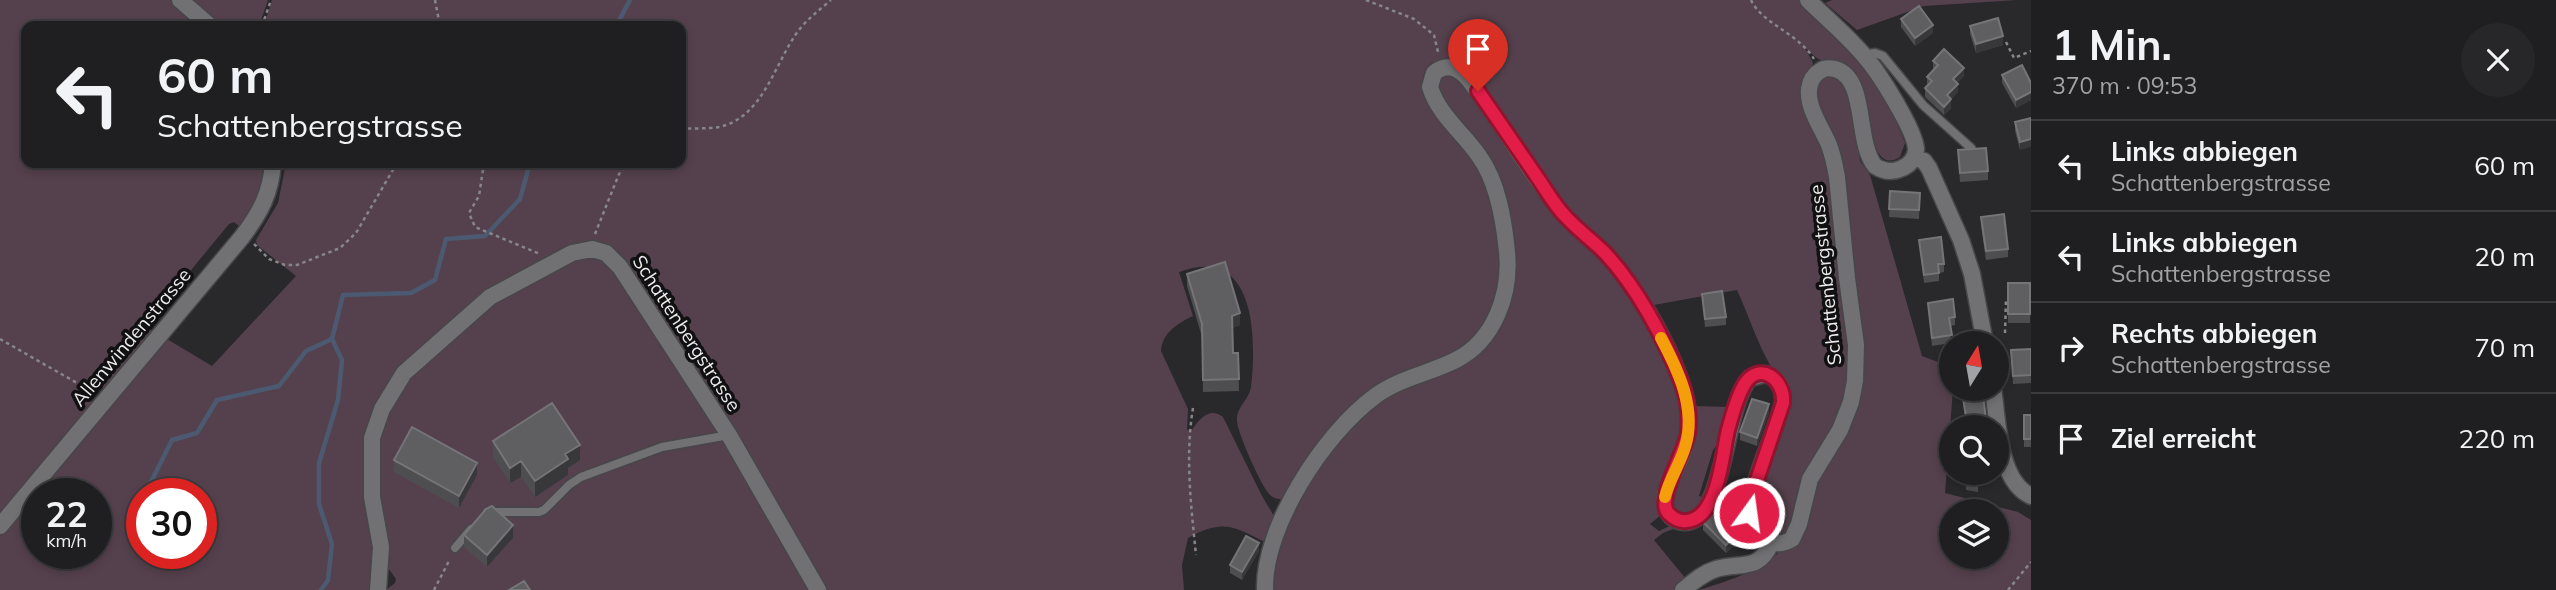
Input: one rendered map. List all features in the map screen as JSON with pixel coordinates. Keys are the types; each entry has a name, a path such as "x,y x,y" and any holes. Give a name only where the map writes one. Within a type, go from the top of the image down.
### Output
{"street":[{"path":"180,0 205,21"},
{"path":"1808,0 1877,71 1915,145 1914,157 1903,168 1893,171 1875,166 1868,156 1864,142 1857,97 1851,81 1837,70 1821,70"},
{"path":"1265,590 1266,563 1281,523 1314,461 1336,433 1357,411 1388,388 1464,355 1487,332 1503,302 1508,279 1507,254 1496,195 1484,163 1433,97 1430,82 1434,73 1442,68 1455,68 1469,80 1566,217 1624,276 1669,353 1682,385 1689,419 1685,447 1664,502 1667,512 1674,519 1685,522 1696,519 1713,496 1735,405 1747,381 1755,375 1765,374 1779,383 1783,403 1753,492 1749,513 1754,532 1771,543 1761,560 1714,570 1700,576 1683,590"},
{"name":"Schattenbergstrasse","path":"1771,543 1787,542 1795,535 1807,486 1840,430 1851,402 1855,381 1856,345 1837,177 1830,148 1809,94 1811,82 1821,70"},
{"path":"1914,157 1924,161 1929,168 1961,240 1978,294 1983,331"},
{"name":"Allenwindenstrasse","path":"0,526 242,237 260,212 268,195 272,168"},
{"path":"378,590 381,547 372,496 372,438 392,390 416,360 491,297 572,253 592,249"},
{"name":"Schattenbergstrasse","path":"592,249 606,253 620,267 729,435 818,590"},
{"path":"1995,401 2008,472 2016,486 2031,496"}],"lane":[{"path":"1864,55 1884,55 1923,105 1971,148"},
{"path":"455,548 487,512 539,512 581,477 670,445 729,435"}],"path":[{"path":"264,21 271,0"},
{"path":"435,0 439,21"},
{"path":"686,128 720,127 745,115 769,84 795,36 809,18 831,0"},
{"path":"1366,0 1414,19 1434,35 1442,68"},
{"path":"1751,0 1761,14 1802,42 1821,70"},
{"path":"2006,42 2014,58 2031,51"},
{"path":"242,237 260,247 269,258 285,265 297,265 340,248 356,233 394,168"},
{"path":"483,168 479,196 469,213 475,226 547,256"},
{"path":"592,249 587,241 597,232 619,174 624,168"},
{"path":"2005,331 2006,299"},
{"path":"0,339 106,400"},
{"path":"1193,408 1188,443 1196,555"},
{"path":"434,590 455,548"},
{"path":"2008,590 2031,562"}],"shaded area":[{"path":"0,0 174,0 199,21 21,21 21,168 266,168 260,201 242,228 234,222 229,224 145,326 153,332 114,383 103,388 88,384 83,390 91,395 92,409 35,478 21,478 21,495 0,521"},
{"path":"187,0 268,0 261,21 211,21"},
{"path":"272,0 1801,0 1865,66 1885,98 1905,143 1900,157 1890,161 1883,158 1873,140 1865,97 1855,74 1847,66 1820,60 1805,48 1813,63 1803,84 1804,98 1820,136 1836,196 1843,300 1852,362 1848,399 1837,426 1804,483 1795,520 1788,531 1780,536 1759,531 1755,519 1755,504 1764,468 1785,415 1788,390 1784,380 1765,356 1737,290 1648,306 1614,256 1566,210 1473,75 1453,62 1443,60 1428,66 1424,74 1423,84 1427,98 1469,147 1480,165 1489,185 1497,220 1502,274 1500,291 1488,323 1477,337 1457,354 1397,377 1358,404 1341,419 1325,440 1290,496 1280,499 1270,495 1261,481 1238,428 1237,416 1250,392 1253,366 1251,321 1246,300 1237,283 1223,271 1204,267 1179,272 1193,316 1168,334 1161,351 1188,409 1187,430 1192,430 1202,418 1210,414 1223,417 1274,516 1265,542 1227,527 1210,528 1188,538 1182,565 1184,590 386,590 396,579 386,565 375,471 381,427 396,390 414,369 502,295 570,258 592,254 604,259 613,254 580,242 518,277 482,293 407,361 387,391 379,406 368,447 367,487 378,564 374,590 0,590 0,533 21,508 21,569 112,569 112,478 46,478 161,341 167,339 212,366 296,276 257,245 256,240 278,203 285,168 686,168 686,21 266,21"},
{"path":"1832,0 2017,0 1924,6 1857,30 1825,3"},
{"path":"1445,74 1462,80 1617,272 1666,359 1680,402 1683,435 1661,515 1650,524 1659,531 1672,525 1676,528 1654,540 1695,590 1270,590 1285,523 1324,455 1385,395 1448,368 1507,303 1498,186 1438,90 1440,78"},
{"path":"1829,75 1843,79 1851,106 1860,161 1870,175 1922,356 1939,362 1939,401 1952,401 1951,415 1939,415 1939,485 1946,485 1945,493 1968,499 1939,499 1939,569 2009,569 2009,510 2031,520 2031,590 1699,590 1756,568 1782,548 1797,547 1806,529 1811,491 1857,410 1863,378 1862,362 1814,93 1821,78"},
{"path":"1693,406 1729,407 1721,440 1713,450 1699,496 1704,498 1699,510 1685,516 1672,509 1671,493"}],"building":[{"path":"1919,6 1933,25 1915,38 1901,19"},
{"path":"1998,18 2003,36 1976,44 1970,26"},
{"path":"1944,49 1964,68 1953,79 1958,84 1947,95 1951,99 1944,107 1925,88 1932,81 1927,77 1938,65 1933,61"},
{"path":"2022,65 2031,83 2031,92 2016,100 2002,75"},
{"path":"2031,118 2031,139 2020,142 2015,122"},
{"path":"1986,148 1988,171 1960,173 1958,150"},
{"path":"1890,191 1920,193 1919,210 1889,209"},
{"path":"2004,214 2008,249 1986,251 1981,217"},
{"path":"1941,237 1944,264 1938,264 1939,273 1924,275 1919,240"},
{"path":"1225,262 1240,313 1232,316 1233,353 1238,353 1239,379 1203,380 1202,324 1187,274"},
{"path":"2008,283 2030,283 2030,314 2008,314"},
{"path":"1722,291 1726,317 1705,319 1702,294"},
{"path":"1953,299 1955,317 1949,318 1951,331 1939,331 1939,337 1932,338 1928,303"},
{"path":"2031,349 2031,375 2013,376 2011,350"},
{"path":"1752,399 1769,404 1757,438 1740,432"},
{"path":"1963,401 1984,401 1985,415 1966,415"},
{"path":"552,403 580,445 565,454 568,459 535,481 521,461 510,468 493,441"},
{"path":"2024,415 2031,415 2031,439 2024,439"},
{"path":"412,427 477,463 459,496 394,460"},
{"path":"492,506 513,525 487,555 464,535 486,509"},
{"path":"1717,508 1741,531 1726,545 1703,522"},
{"path":"1246,536 1259,543 1242,572 1230,565"},
{"path":"524,581 530,590 509,590"}],"waterway":[{"path":"619,21 630,0"},
{"path":"153,478 172,440 197,433 217,400 279,386 306,351 332,339 343,295 411,293 435,280 446,239 485,236 520,199 529,168"},
{"path":"321,590 328,580 332,544 319,504 319,463 338,400 342,360 332,339"}],"slow traffic":[{"path":"1661,338 1682,385 1689,419 1685,447 1665,497"}],"route":[{"path":"1478,91 1566,217 1594,242 1624,276 1669,353 1686,397 1689,419 1685,447 1665,495 1665,508 1674,519 1685,522 1696,519 1708,506 1718,481 1735,405 1747,381 1755,375 1765,374 1779,383 1783,403 1753,492 1749,513"}]}
